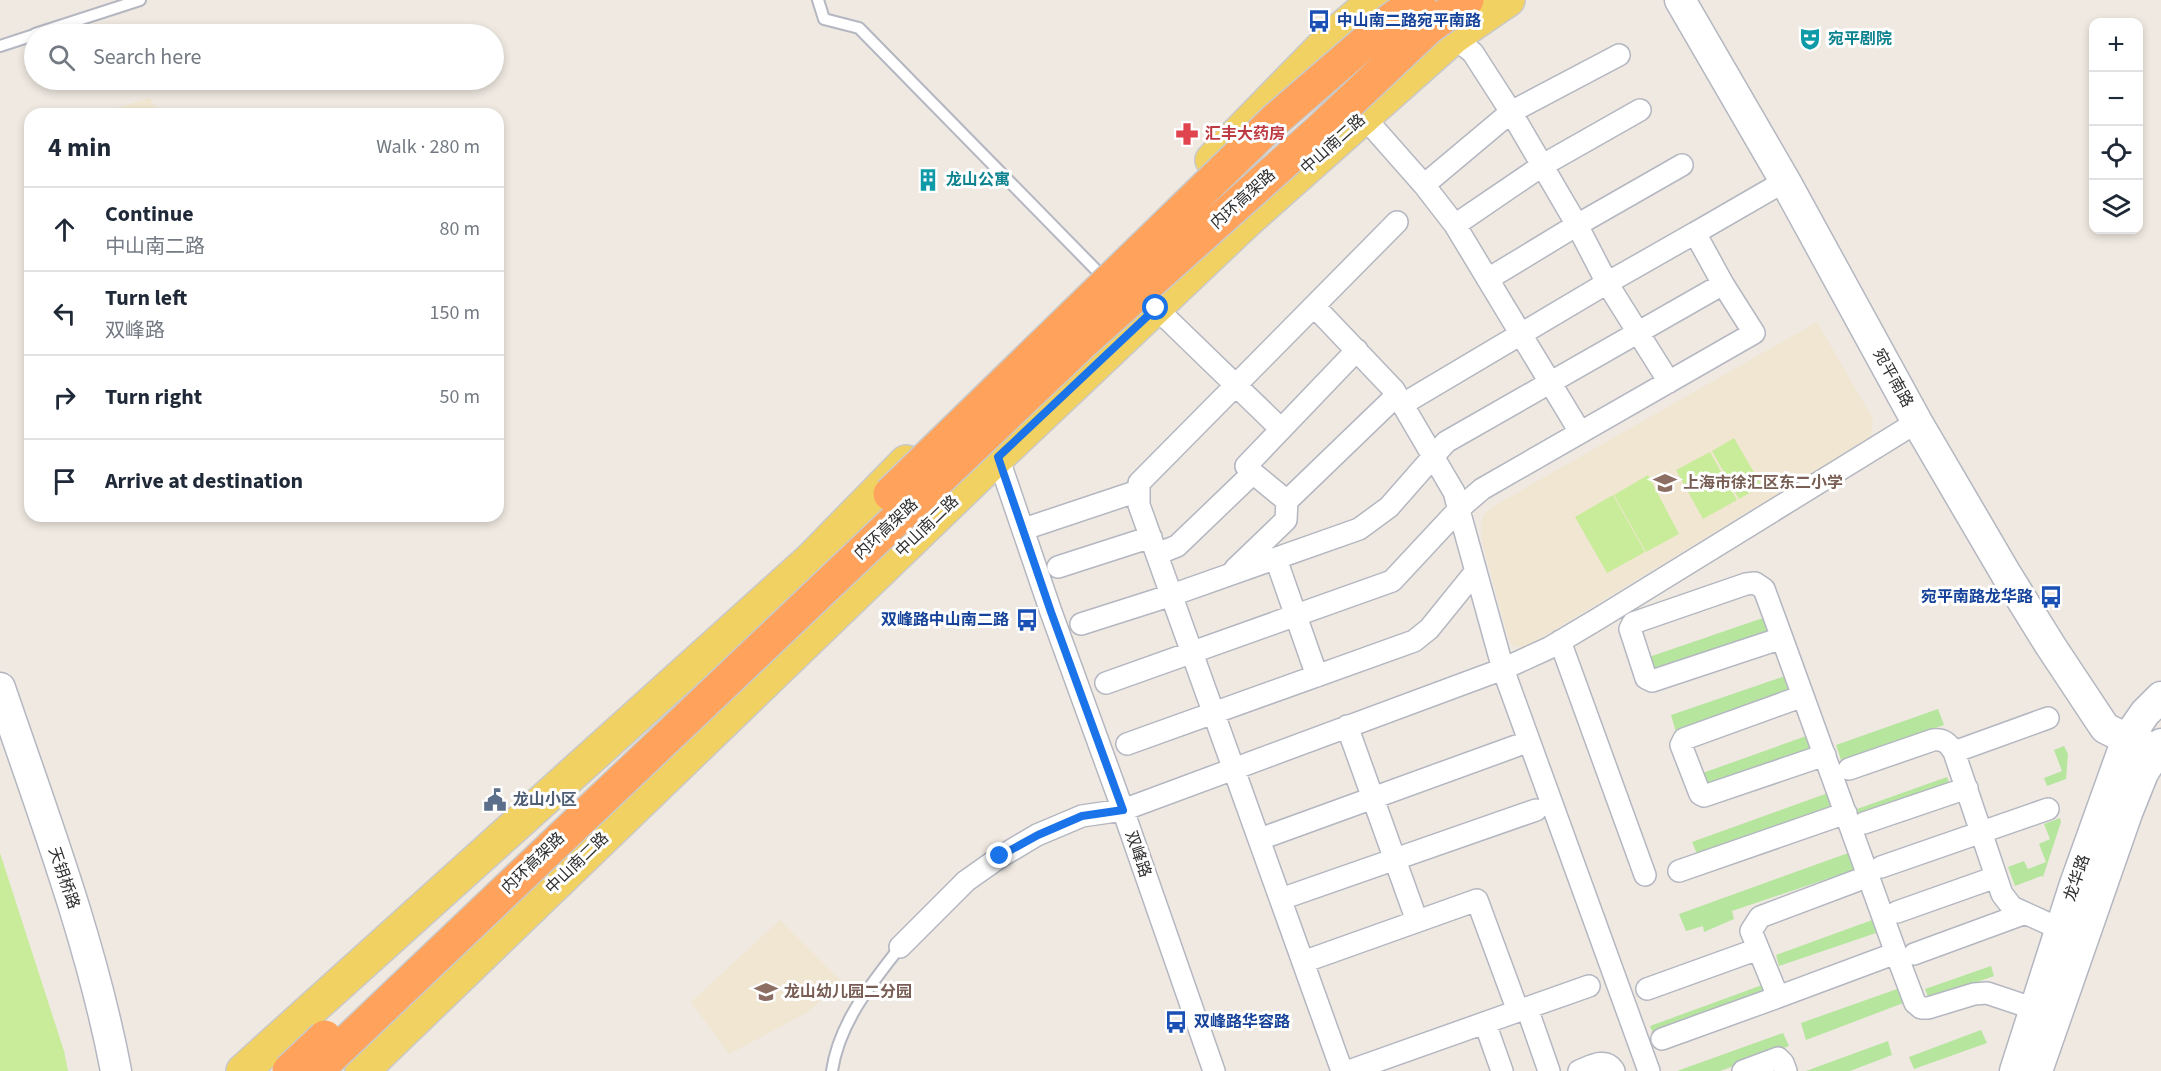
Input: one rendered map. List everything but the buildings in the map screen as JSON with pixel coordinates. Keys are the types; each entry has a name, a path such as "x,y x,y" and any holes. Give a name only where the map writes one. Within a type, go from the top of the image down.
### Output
{"highway":[{"name":"内环高架路","path":"289,1071 745,635 1275,120 1392,19 1419,0"},
{"name":"内环高架路","path":"316,1071 1081,344 1319,131 1429,27 1467,0"}],"main road":[{"path":"243,1071 811,559 920,447 1100,274 1336,33 1375,0"},
{"name":"中山南二路","path":"362,1071 998,457 1248,220 1455,37 1508,0"},
{"name":"宛平南路","path":"1680,0 1785,181 1917,422 2022,601 2105,728 2127,740"},
{"name":"天钥桥路","path":"0,688 78,919 116,1071"},
{"name":"龙华路","path":"2015,1071 2098,816 2127,740 2145,713 2161,697"},
{"path":"2127,740 2157,761"},
{"name":"龙华路","path":"2037,1071 2087,924 2157,761"}],"street":[{"path":"1455,37 1473,53 1511,112 1577,225 1607,283 1669,382"},
{"path":"1424,185 1511,112 1619,55"},
{"path":"1455,225 1543,165 1640,110"},
{"path":"1364,117 1424,185 1455,225 1580,432"},
{"path":"1488,279 1682,165"},
{"path":"1229,575 1286,511 1400,400 1520,334 1785,181"},
{"path":"1342,1071 1139,505 1138,490 1139,483 1397,222"},
{"path":"1106,683 1392,581 1460,508 1495,481 1754,333 1723,284 1695,232"},
{"path":"1081,624 1172,595 1359,529 1389,507 1446,442 1723,284"},
{"path":"1314,306 1357,350 1400,400 1454,492 1503,669 1648,1071"},
{"path":"1156,308 1281,429"},
{"path":"1312,546 1286,511 1246,465 1357,350"},
{"name":"双峰路","path":"963,408 998,457 1214,1071"},
{"path":"900,947 966,881 1000,856 1038,835 1082,816 1123,810 1503,669 1560,641 1917,422"},
{"path":"1058,567 1154,546 1177,546 1253,473"},
{"path":"1024,529 1138,490"},
{"path":"1276,559 1317,676"},
{"path":"1127,744 1414,641 1429,629 1476,571"},
{"path":"1782,638 1652,681 1646,678 1630,629 1633,623 1746,584 1755,583 1764,589 1825,755 1845,813 1875,872 1905,954 1915,1003 1921,1008 1928,1008 1974,994 1987,993 2035,1009"},
{"path":"1560,641 1646,875"},
{"path":"1803,696 1684,739 1681,745 1700,794 1704,796 1825,755"},
{"path":"1954,752 2048,718"},
{"path":"1347,726 1417,921"},
{"path":"1849,769 1933,740 1941,739 1949,744 1967,788 2002,894 2012,907 2023,914 2060,929"},
{"path":"1260,839 1516,746"},
{"path":"1864,823 1967,788"},
{"path":"1778,997 1751,931 1760,917 2048,809"},
{"path":"1281,899 1536,810"},
{"path":"1679,871 1845,813"},
{"path":"1897,912 1996,877"},
{"path":"1303,962 1476,900 1549,1071"},
{"path":"1662,1039 2023,914"},
{"path":"1647,989 1758,949"},
{"path":"1349,1071 1589,986"},
{"path":"1485,1023 1502,1071"},
{"path":"1743,1071 1778,1058 1786,1071"},
{"path":"1579,1071 1599,1063 1606,1063 1614,1071"}],"lane":[{"path":"66,24 140,0"},
{"path":"818,0 824,19 859,28 1100,274"},
{"path":"0,46 24,38"},
{"path":"832,1071 834,1055 860,998 900,947"}],"shaded area":[{"path":"149,98 156,108 117,108"},
{"name":"上海市徐汇区东二小学","path":"1817,322 1873,419 1871,437 1526,647 1515,647 1509,641 1483,545 1481,530 1483,515 1499,503"},
{"name":"龙山幼儿园二分园","path":"780,920 841,981 808,1012 729,1054 691,1002"}],"green space":[{"path":"1734,438 1762,486 1739,499 1712,451"},
{"path":"1710,452 1737,500 1703,519 1676,470"},
{"path":"1648,475 1679,534 1646,552 1614,495"},
{"path":"1613,495 1645,552 1607,573 1575,517"},
{"path":"1763,618 1769,635 1654,672 1649,657"},
{"path":"1785,676 1791,693 1676,732 1671,715"},
{"path":"1938,709 1944,725 1841,760 1836,745"},
{"path":"1809,735 1814,750 1706,788 1700,774"},
{"path":"2064,746 2068,754 2066,779 2047,786 2044,778 2062,771 2054,750"},
{"path":"1947,777 1951,787 1860,818 1857,809"},
{"path":"1828,793 1834,810 1698,856 1692,842"},
{"path":"2060,818 2061,822 2043,877 2015,886 2008,867 2024,861 2028,869 2046,862 2039,844 2050,839 2044,824"},
{"path":"1851,852 1857,869 1732,911 1734,919 1704,932 1703,926 1686,931 1679,914"},
{"path":"0,853 64,1051 68,1071 0,1071"},
{"path":"1875,919 1879,932 1779,966 1776,955"},
{"path":"1991,966 1994,976 1929,999 1925,989"},
{"path":"1765,984 1769,997 1655,1038 1650,1026"},
{"path":"1900,988 1906,1002 1806,1040 1801,1023"},
{"path":"1981,1030 1987,1043 1914,1069 1909,1057"},
{"path":"1783,1033 1789,1046 1720,1071 1677,1071"},
{"path":"1888,1041 1892,1055 1850,1071 1806,1071"}],"place":[{"name":"中山南二路宛平南路","path":"1319,21"},
{"name":"宛平剧院","path":"1810,39"},
{"name":"汇丰大药房","path":"1187,134"},
{"name":"龙山公寓","path":"928,180"},
{"name":"上海市徐汇区东二小学","path":"1665,483"},
{"name":"宛平南路龙华路","path":"2051,597"},
{"name":"双峰路中山南二路","path":"1027,620"},
{"name":"龙山小区","path":"495,800"},
{"name":"龙山幼儿园二分园","path":"766,992"},
{"name":"双峰路华容路","path":"1176,1022"}],"route":[{"path":"1000,856 1038,835 1082,816 1123,810 998,457 1156,308"}]}
